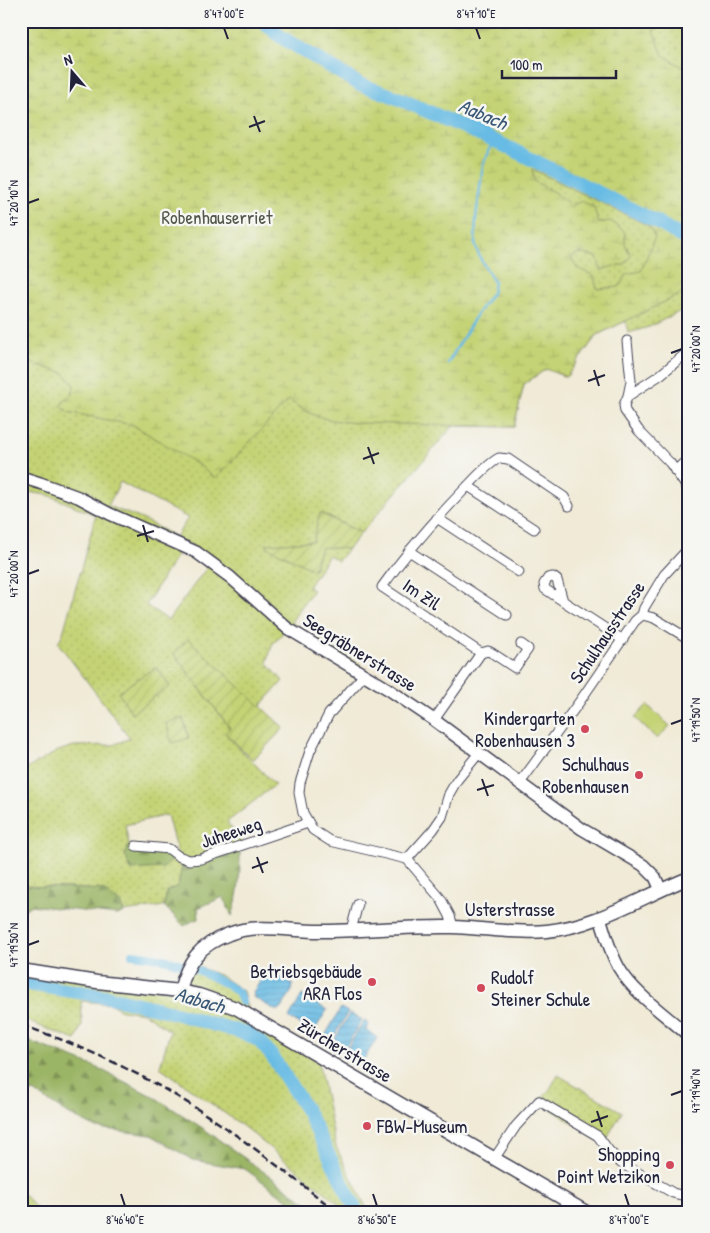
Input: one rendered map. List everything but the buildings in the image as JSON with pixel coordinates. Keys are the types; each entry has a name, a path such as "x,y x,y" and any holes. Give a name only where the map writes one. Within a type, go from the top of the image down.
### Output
{"main road":[{"name":"Usterstrasse","path":"180,992 188,966 212,942 244,929 321,931 453,927 516,932 548,931 569,927 600,917 689,878"},
{"name":"Zürcherstrasse","path":"21,970 180,992 207,997 236,1008 586,1212"}],"street":[{"path":"627,341 631,381 624,405 627,415 676,471 689,490"},
{"path":"628,396 660,375 689,351"},
{"name":"Im Zil","path":"520,644 528,648 515,668 488,651 482,653 382,586 437,518 496,460 505,458 564,497 569,506"},
{"path":"676,471 689,458"},
{"name":"Seegräbnerstrasse","path":"21,477 78,497 110,514 196,552 230,577 287,628 364,674 434,720 591,835 643,865 655,877 660,890"},
{"path":"468,486 534,529"},
{"path":"437,518 518,572"},
{"name":"Schulhausstrasse","path":"520,783 580,702 635,621 642,616 644,608 664,575 689,548"},
{"name":"Im Zil","path":"409,552 507,615"},
{"path":"563,601 622,640"},
{"path":"642,616 646,615 654,618 689,639"},
{"path":"434,720 482,653"},
{"path":"364,674 329,714 310,751 300,783 300,804 308,823 321,837 330,841 407,859 441,899 450,916 453,927"},
{"path":"407,859 442,817 449,794 457,780 479,753"},
{"name":"Juheeweg","path":"136,846 169,849 178,856 188,860 201,859 308,823"},
{"path":"351,930 358,904"},
{"path":"600,917 610,948 620,970 633,987 689,1036"},
{"path":"494,1159 516,1126 539,1101 598,1136 609,1152 621,1163 673,1193 689,1196"}],"green space":[{"name":"Robenhauserriet","path":"21,21 689,21 689,307 649,327 628,333 626,321 597,335 566,377 546,369 524,384 514,427 453,426 361,533 321,513 314,569 321,546 348,549 338,561 329,555 308,587 313,590 291,622 311,636 360,664 364,675 287,628 272,645 267,663 283,681 260,707 188,639 174,654 230,728 225,733 275,785 227,822 244,845 167,891 164,906 124,912 120,903 103,890 28,886 21,881 21,772 58,751 74,746 113,745 130,738 58,643 63,633 96,515 48,495 21,491","holes":["120,482 188,518 176,537 142,519 108,506","183,545 211,562 168,620 146,605","167,815 178,856 125,855 129,845 125,825"]},
{"name":"Robenhauserriet","path":"21,21 683,21 653,30 663,55 684,68 689,67 689,290 597,335 566,377 546,369 524,384 514,427 337,421 314,415 289,400 215,479 199,465 133,425 68,412 61,406 73,394 74,384 64,373 21,360","holes":["532,169 649,226 655,237 641,271 627,274 619,287 597,289 594,276 577,268 571,257 579,253 597,257 601,270 624,265 631,256 625,244 625,232 611,221 598,223 594,207 581,201 571,206 557,194 535,182"]},
{"path":"320,513 361,533 348,549 321,547 313,570 268,547 266,544 313,541"},
{"path":"188,639 284,728 253,760 225,733 230,728 174,654"},
{"path":"156,667 170,686 132,713 118,692"},
{"path":"647,705 670,726 657,739 635,718"},
{"path":"183,718 189,738 172,743 166,723"},
{"path":"129,845 169,849 178,856 163,868 131,870 125,855"},
{"path":"240,847 240,873 232,916 223,897 198,908 199,919 184,926 164,906 167,891 178,886 182,865 189,860"},
{"path":"21,881 28,886 103,890 120,903 124,912 117,915 31,905 21,912"},
{"path":"190,963 221,976 243,991 249,1015 323,1058 319,1065 336,1147 370,1212 343,1212 337,1202 244,1127 160,1067 170,1031 144,1013 122,1010 111,1004 81,1001 82,1025 76,1040 21,1019 21,970 179,991"},
{"path":"21,1038 96,1067 156,1098 201,1127 320,1212 297,1212 288,1200 245,1169 193,1160 151,1135 97,1128 70,1115 34,1092 21,1094"},
{"path":"558,1075 622,1112 604,1143 539,1101 550,1089"},
{"path":"21,1192 40,1212 21,1212"}],"water":[{"path":"269,970 289,980 288,982 293,985 291,988 293,989 280,1010 278,1009 277,1011 253,997 253,993 265,973"},
{"path":"302,995 327,1010 313,1033 289,1018"},
{"path":"341,1008 348,1012 330,1043 323,1039"},
{"path":"350,1013 362,1020 343,1051 332,1044"},
{"path":"364,1021 369,1024 365,1031 368,1031 377,1038 361,1064 349,1057 350,1055 345,1052"}],"waterway":[{"name":"Aabach","path":"263,21 281,37 359,84 393,96 499,143 655,221 689,241"},
{"path":"448,363 477,314 492,293 494,282 480,258 475,244 476,217 483,165 489,149 499,143"},
{"path":"132,954 161,958 188,966 226,984 238,992 242,1002"},
{"name":"Aabach","path":"21,983 110,997 168,1011 247,1034 259,1041 272,1056 307,1111 357,1212"},
{"path":"250,1026 253,1037"}],"railway":[{"path":"21,1025 63,1040 104,1058 183,1100 281,1168 337,1212"}],"place":[{"name":"Kindergarten Robenhausen 3","path":"585,729"},
{"name":"Schulhaus Robenhausen","path":"639,775"},
{"name":"Betriebsgebäude ARA Flos","path":"372,982"},
{"name":"Rudolf Steiner Schule","path":"481,988"},
{"name":"FBW-Museum","path":"367,1126"},
{"name":"Shopping Point Wetzikon","path":"670,1165"}]}
